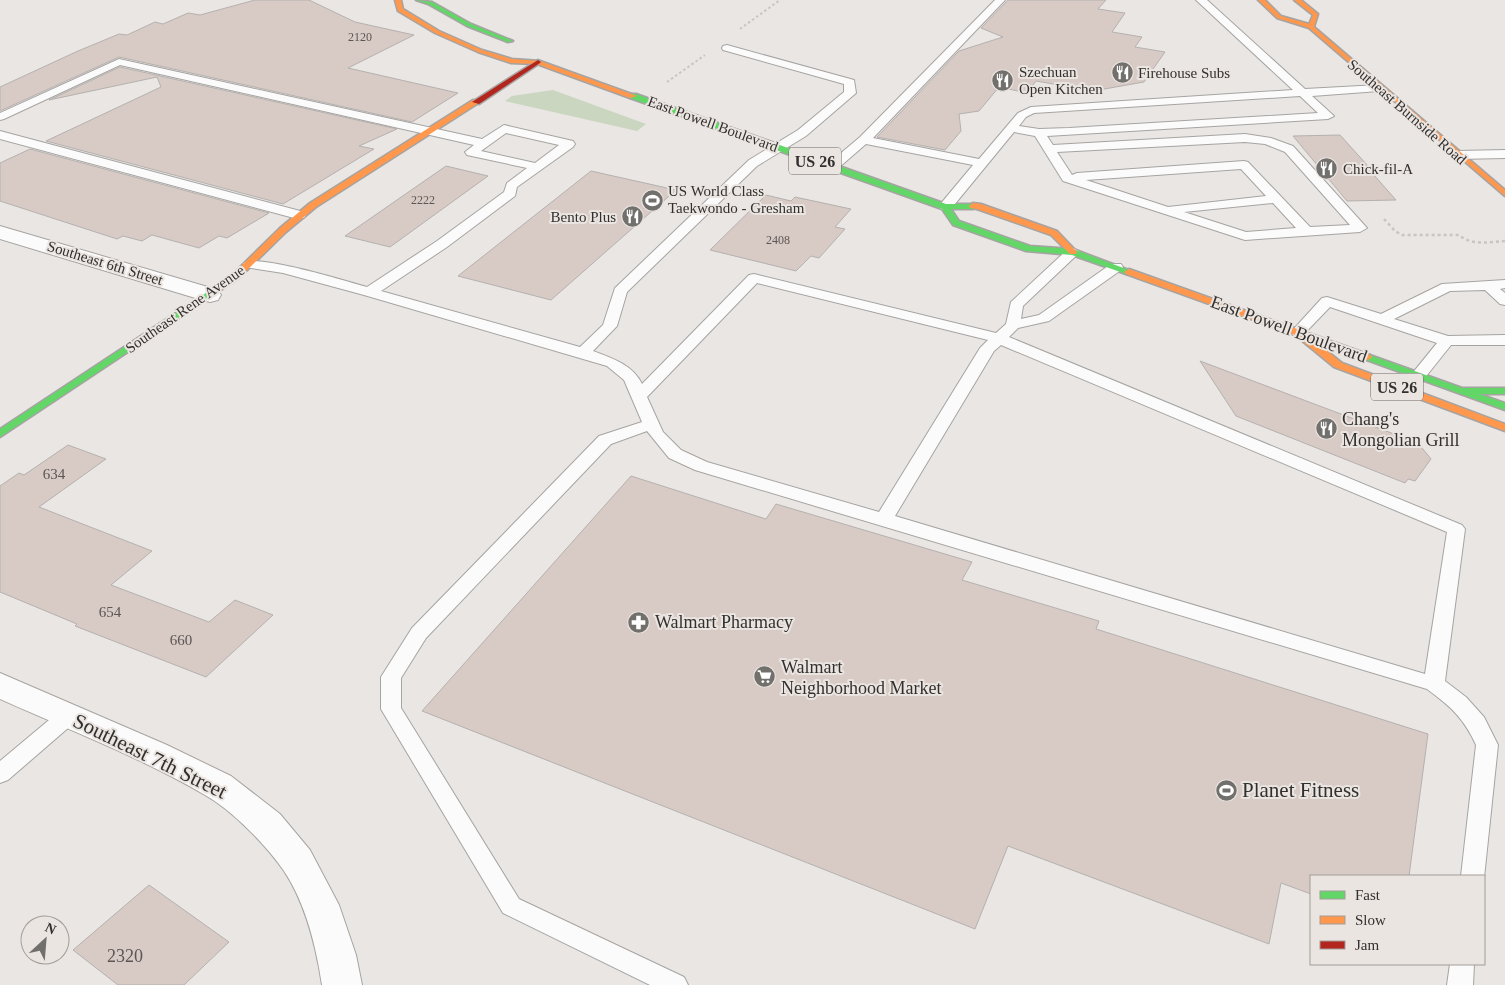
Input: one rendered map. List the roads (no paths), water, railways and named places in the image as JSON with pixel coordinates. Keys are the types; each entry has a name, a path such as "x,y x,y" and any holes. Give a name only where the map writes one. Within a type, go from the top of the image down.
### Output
{"main road":[{"name":"East Powell Boulevard","path":"398,0 400,10 415,20 458,41 508,60 538,62 945,207 978,206 1054,233 1073,252"},
{"path":"419,0 430,3 469,25 524,46 538,62"},
{"name":"Southeast Burnside Road","path":"1261,0 1280,17 1311,28 1457,155 1505,194"},
{"path":"1297,0 1316,15 1311,28"},
{"name":"Southeast Rene Avenue","path":"0,434 210,295 250,264 283,228 299,215 538,62"},
{"name":"East Powell Boulevard","path":"945,207 956,223 1029,249 1073,252 1505,407"},
{"name":"US 26","path":"1298,332 1338,365 1505,428"},
{"path":"1462,391 1505,391"}],"street":[{"name":"Southeast 6th Street","path":"0,232 210,295"},
{"name":"Southeast 7th Street","path":"0,686 155,754 218,786 268,824 297,861 320,905 337,956 342,985"}],"lane":[{"path":"832,167 864,140 1000,0"},
{"path":"1011,128 1039,133 1328,116 1201,0"},
{"path":"583,353 610,326 620,292 753,163 802,133 850,93 850,82 727,48"},
{"path":"0,117 119,62 483,143"},
{"path":"945,207 1022,115 1031,110 1379,88"},
{"path":"370,292 442,244 510,193 511,186 569,144 504,129 470,152 537,167"},
{"path":"1039,133 1068,178 1245,236 1360,228 1289,148 1267,141 1245,138 1049,148"},
{"path":"0,136 299,215"},
{"path":"864,140 981,163"},
{"path":"1457,155 1505,154"},
{"path":"1068,178 1244,165 1307,232"},
{"path":"1165,210 1276,199"},
{"path":"1013,325 1016,305 1073,252"},
{"path":"250,264 284,269 370,292 612,363 631,378 656,434 675,454 701,466 1434,684 1459,702 1478,723 1487,745 1473,875"},
{"path":"884,519 988,348 1013,325 1044,318 1116,268"},
{"path":"639,396 754,278 998,338 1456,529 1434,684"},
{"path":"1382,319 1447,287 1505,284"},
{"path":"1489,286 1505,301"},
{"path":"1298,332 1327,301 1447,341 1505,340"},
{"path":"1406,391 1447,341"},
{"path":"652,424 605,440 419,633 391,676 391,709 511,906 675,985"},
{"path":"0,774 68,716"},
{"path":"1460,985 1462,965"}],"place":[{"name":"Firehouse Subs","path":"1122,73"},
{"name":"Szechuan Open Kitchen","path":"1003,81"},
{"name":"Chick-fil-A","path":"1327,169"},
{"name":"US World Class Taekwondo - Gresham","path":"652,200"},
{"name":"Bento Plus","path":"632,217"},
{"name":"Chang's Mongolian Grill","path":"1326,429"},
{"name":"Walmart Pharmacy","path":"639,622"},
{"name":"Walmart Neighborhood Market","path":"765,677"},
{"name":"Planet Fitness","path":"1226,790"}]}
